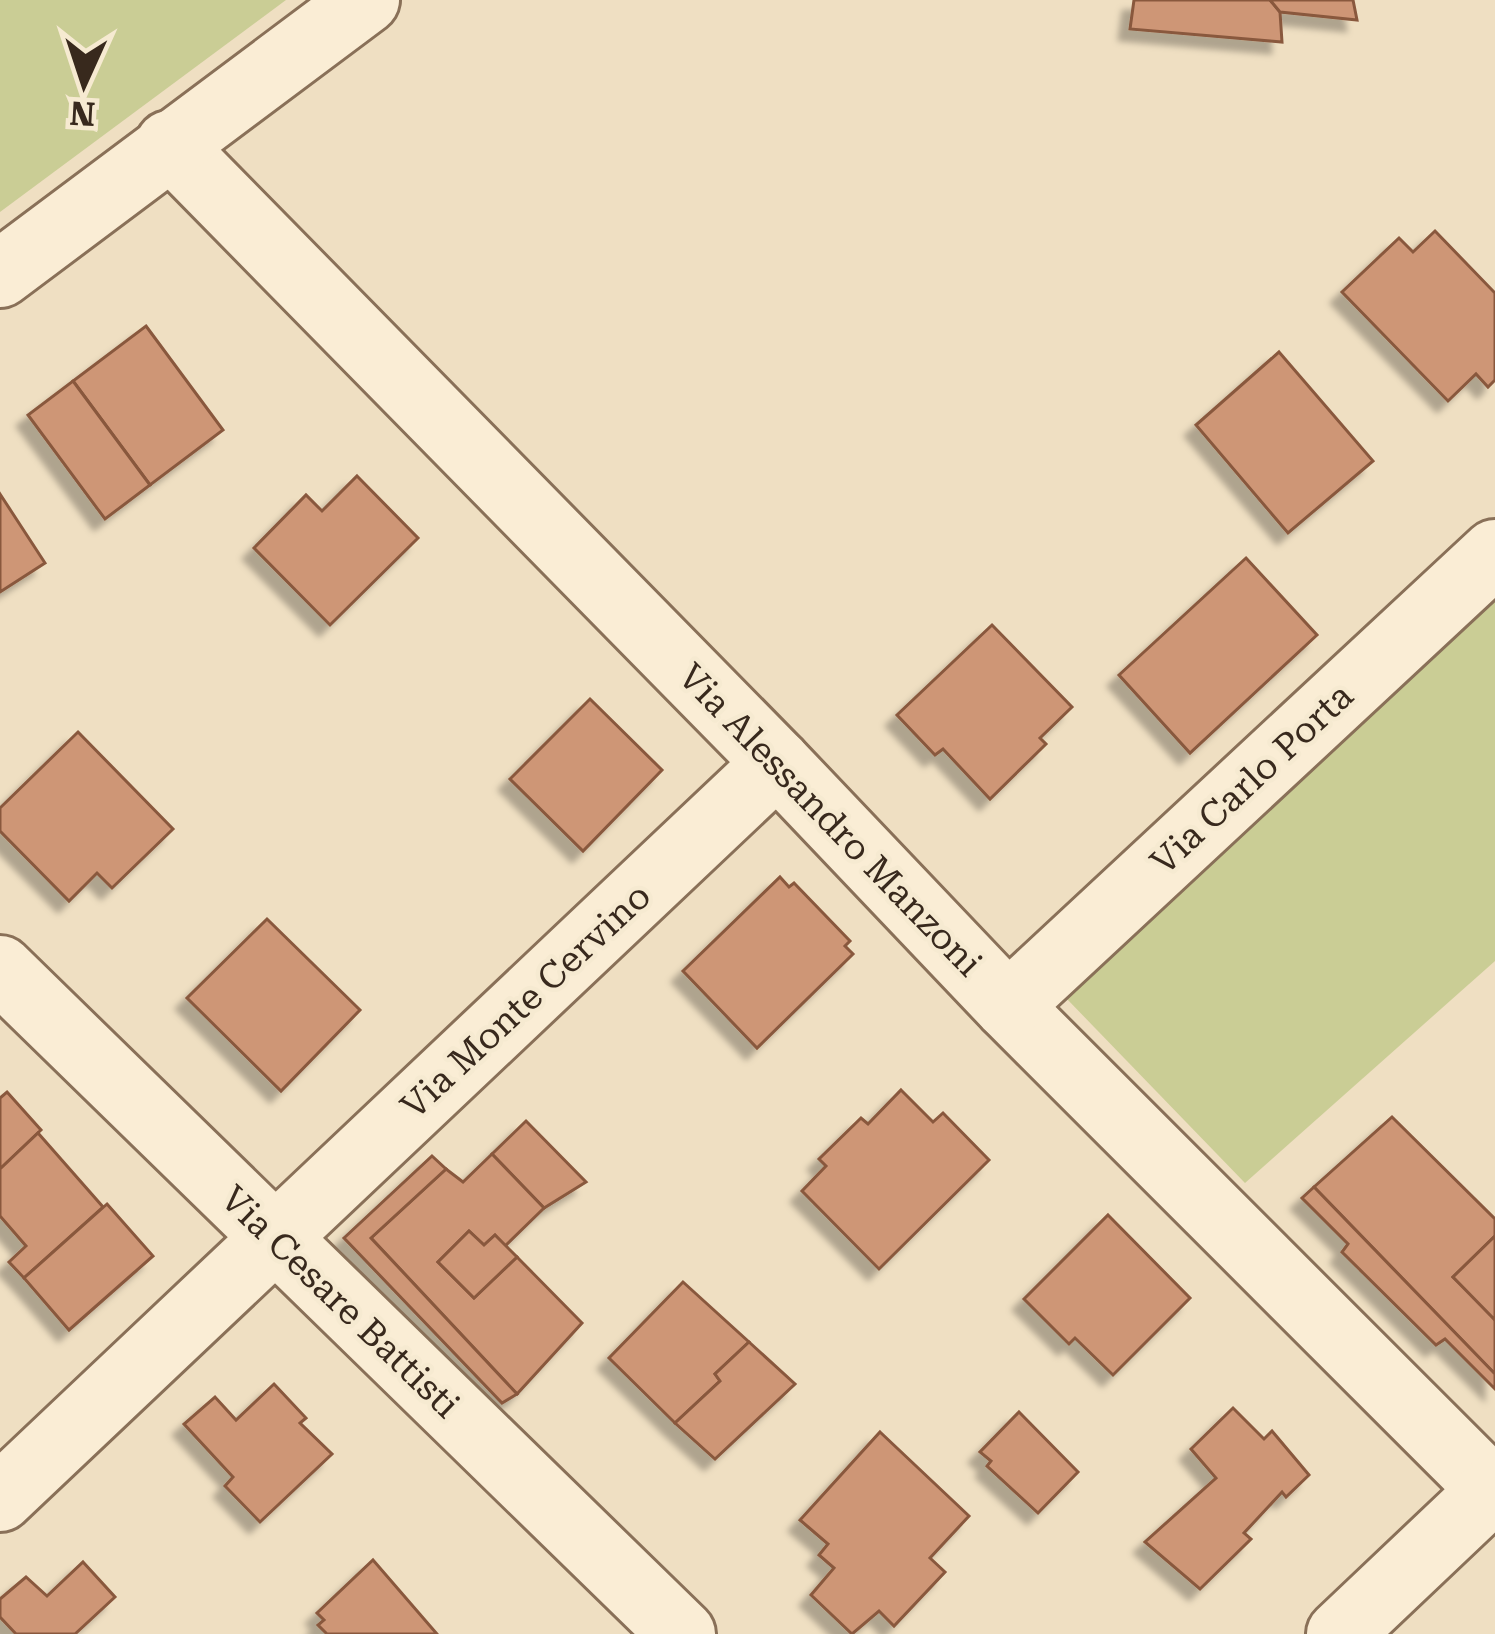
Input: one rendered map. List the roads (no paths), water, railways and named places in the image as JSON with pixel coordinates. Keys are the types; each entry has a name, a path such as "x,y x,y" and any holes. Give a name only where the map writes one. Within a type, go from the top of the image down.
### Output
{"street":[{"path":"0,274 366,0"},
{"name":"Via Alessandro Manzoni","path":"169,145 777,763 1008,1006 1494,1490"},
{"name":"Via Carlo Porta","path":"1008,1006 1495,553"},
{"name":"Via Monte Cervino","path":"0,1498 777,763"},
{"name":"Via Cesare Battisti","path":"0,968 682,1634"},
{"path":"1340,1634 1494,1490"}]}
